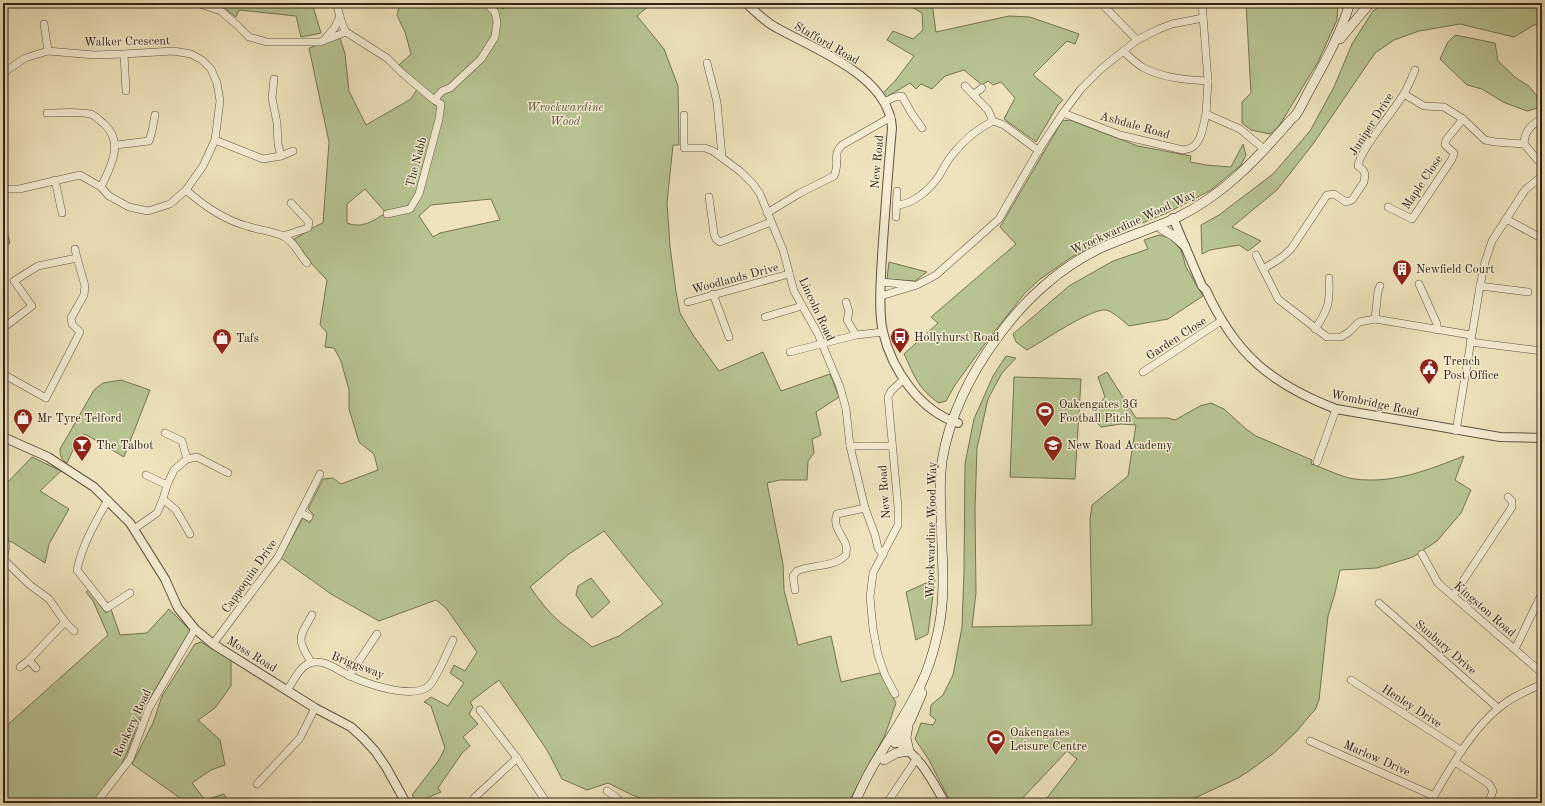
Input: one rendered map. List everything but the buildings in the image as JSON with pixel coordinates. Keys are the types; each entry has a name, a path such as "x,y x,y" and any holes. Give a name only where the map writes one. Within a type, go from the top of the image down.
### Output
{"main road":[{"name":"Wrockwardine Wood Way","path":"1334,47 1350,3"},
{"name":"Wrockwardine Wood Way","path":"855,803 865,781 894,740 910,721 919,702 934,660 945,616 947,596 944,510 948,459 955,422 984,366 1005,336 1041,295 1060,278 1084,262 1162,229 1221,191 1235,180 1265,150 1294,117 1334,47 1370,3"},
{"name":"Wrockwardine Wood Way","path":"861,803 894,740 930,662 938,632 944,588 941,513 942,462 965,392 996,338 1016,313 1045,285 1071,265 1102,248 1177,220 1216,200 1254,169 1286,134 1294,123 1294,117"},
{"path":"1162,229 1174,236 1185,246"},
{"path":"884,760 896,754 909,751 906,738 910,721"}],"street":[{"path":"197,3 221,11 249,37 267,42 320,42 346,32"},
{"path":"336,3 341,14 341,24 346,32 387,58 434,100 442,91 450,88 481,59 495,37 497,22 495,12 486,3"},
{"name":"Stafford Road","path":"746,3 769,24 854,71 870,85 875,92"},
{"path":"1101,3 1137,40"},
{"path":"1202,3 1208,81 1206,114 1240,129 1265,150"},
{"path":"325,40 335,27 341,14"},
{"path":"881,296 917,285 936,275 999,219 1062,113 1101,68 1137,40 1159,29 1172,24 1203,18"},
{"path":"44,24 48,51"},
{"name":"Walker Crescent","path":"3,77 6,72 25,58 48,51 94,55 173,51 191,54 202,60 210,69 217,83 220,101 215,140 203,166 186,190 170,204 148,211 129,207 109,196 101,188 80,175 19,189 3,189"},
{"path":"1123,51 1137,64 1152,72 1190,80 1208,81"},
{"path":"124,54 126,91"},
{"path":"711,66 717,102 722,158"},
{"name":"Juniper Drive","path":"1263,269 1281,258 1290,250 1328,195 1334,194 1346,202 1352,200 1364,182 1365,174 1358,166 1358,162 1404,94 1415,70"},
{"path":"274,79 272,98 281,156"},
{"path":"965,86 988,110 993,121 1004,125 1039,150"},
{"path":"974,94 982,88"},
{"name":"New Road","path":"875,92 884,102 891,117 892,128 881,282 883,332 896,367 904,379 930,408 955,422"},
{"name":"Juniper Drive","path":"1404,94 1424,106 1444,107 1463,119 1485,140 1524,144"},
{"path":"884,102 895,97 902,96 922,128"},
{"name":"The Nabb","path":"387,214 410,209 419,194 439,119 441,104 434,100"},
{"path":"47,113 78,112 92,114 106,125 113,135 116,145 110,166 101,188"},
{"name":"Ashdale Road","path":"1062,113 1120,135 1177,149 1188,150 1195,147 1199,139 1206,114"},
{"path":"116,145 149,141 155,115"},
{"name":"Lincoln Road","path":"684,115 684,148 705,148 713,152 741,172 753,184 760,194 783,250 794,291 814,326 840,387 844,399 850,446 865,508 878,548 883,555"},
{"path":"767,213 800,193 834,176 837,165 836,153 838,149 842,145 891,117"},
{"path":"1542,118 1525,134 1524,144 1542,165"},
{"name":"Maple Close","path":"1388,207 1412,219 1452,159 1454,153 1445,145 1446,140 1463,119"},
{"path":"896,205 904,205 914,200 928,188 936,180 953,154 982,127 993,121"},
{"path":"215,140 263,158 281,156 292,151"},
{"path":"1456,431 1480,286 1485,262 1492,241 1525,190 1542,176"},
{"path":"54,180 62,213"},
{"path":"186,190 200,202 218,213 245,226 283,236 291,242 298,250 301,257 308,263"},
{"path":"896,217 897,190"},
{"path":"709,197 714,234 716,239 720,242 771,222"},
{"path":"283,236 308,228 310,222 291,203"},
{"path":"1506,219 1541,238"},
{"name":"Wombridge Road","path":"1177,220 1185,246 1202,286 1206,290 1221,321 1244,351 1258,366 1283,385 1314,401 1336,409 1456,431 1500,437 1542,438"},
{"name":"Wombridge Road","path":"1177,220 1206,284 1206,290"},
{"path":"3,374 46,398 80,332 72,324 71,318 84,296 85,286 75,249"},
{"path":"1256,255 1278,299 1327,337 1341,337 1350,332 1359,322 1375,319 1437,330 1471,339 1542,352"},
{"path":"3,328 32,306 14,281 38,266 77,258"},
{"name":"Woodlands Drive","path":"688,302 789,274"},
{"path":"1315,329 1325,315 1330,292 1329,278"},
{"path":"881,282 917,285"},
{"path":"1419,284 1437,324 1437,330"},
{"path":"1375,319 1380,286"},
{"path":"1480,286 1528,292"},
{"path":"713,294 729,337"},
{"path":"846,302 849,312 847,320 856,335"},
{"path":"765,316 802,306"},
{"name":"Garden Close","path":"1143,372 1221,321"},
{"path":"790,352 822,345 856,335 883,332"},
{"name":"New Road","path":"895,694 885,675 878,656 871,611 870,592 872,576 898,525 898,507 888,397 890,391 904,379"},
{"path":"1317,462 1336,409"},
{"path":"165,433 182,441 187,459"},
{"name":"Moss Road","path":"3,438 48,457 94,487 134,529 165,579 178,608 195,629 213,644 315,708 351,727 364,738 386,767 406,803"},
{"path":"850,446 892,446"},
{"path":"134,529 157,513 174,470 187,459 197,457 228,473"},
{"name":"Cappoquin Drive","path":"213,644 278,557 320,474"},
{"path":"146,475 167,485"},
{"path":"1453,596 1512,507 1512,501 1508,497"},
{"path":"163,499 176,510 190,534"},
{"path":"108,500 97,519 79,560 77,570 107,608 130,592"},
{"path":"795,590 793,576 797,571 832,563 841,560 846,555 846,546 836,526 835,520 837,514 865,508"},
{"path":"301,513 309,517"},
{"path":"3,531 6,547 3,559 30,585 50,599 65,622 74,631"},
{"name":"Kingston Road","path":"1422,554 1438,582 1542,673"},
{"path":"1515,649 1542,593"},
{"name":"Sunbury Drive","path":"1379,603 1498,708"},
{"path":"287,690 302,667 311,662 301,646 300,636 312,614"},
{"path":"20,667 29,660 65,622"},
{"name":"Rookery Road","path":"96,803 130,759 149,708 195,629"},
{"path":"349,676 377,634"},
{"name":"Briggsway","path":"311,662 320,662 372,685 411,693 430,685 453,640"},
{"path":"29,660 36,668"},
{"name":"Henley Drive","path":"1351,680 1462,751"},
{"path":"1430,803 1462,751 1481,725 1498,708 1510,700 1542,684"},
{"path":"257,784 300,738 315,708"},
{"path":"480,710 517,758 547,803"},
{"path":"894,740 917,758 930,774 945,803"},
{"name":"Marlow Drive","path":"1310,741 1434,796"},
{"path":"473,803 474,798 517,758"},
{"path":"887,803 917,758"},
{"path":"1455,762 1489,784 1493,791 1488,803"},
{"path":"607,791 616,797 621,803"}],"green space":[{"path":"210,3 312,3 321,33 301,37 296,16 239,10 236,17 223,7"},
{"name":"Wrockwardine Wood","path":"400,3 492,3 503,9 507,3 652,3 637,16 664,49 678,86 679,145 673,145 667,203 670,246 680,313 693,335 719,371 763,352 781,391 830,374 839,397 816,412 821,435 812,439 814,453 808,461 807,480 780,480 767,483 783,564 784,590 798,645 831,636 841,682 880,673 896,703 885,735 848,803 751,803 748,800 738,803 654,803 632,795 608,783 587,790 562,779 547,750 499,680 470,702 473,707 469,714 478,724 463,737 470,746 462,753 438,788 441,792 417,802 412,795 439,760 445,748 431,706 424,702 431,697 448,706 464,683 450,673 454,665 465,671 477,652 446,608 436,600 379,621 331,594 281,558 303,518 309,523 314,515 308,509 323,479 333,478 341,484 378,470 374,454 359,442 349,409 349,390 341,361 334,348 325,347 327,333 320,325 327,280 311,263 294,239 315,226 323,223 329,142 309,48 340,38 345,54 349,91 366,125 411,99 421,85 399,65 411,54 405,32 397,15","holes":["365,189 386,213 363,225 353,225 347,223 347,204","491,199 500,220 440,233 433,237 419,216 431,205","604,531 663,604 619,636 592,647 561,623 544,606 530,587 569,554"]},
{"path":"905,3 932,3 936,32 1009,16 1030,17 1079,34 1075,44 1067,41 1033,75 1063,100 1058,105 1036,142 1004,119 1015,98 1001,82 993,85 988,81 982,85 964,70 945,76 932,89 921,84 916,89 910,83 885,98 882,94 895,81 914,56 887,40 893,31 913,39 923,30 922,13"},
{"path":"1246,3 1338,3 1337,20 1318,62 1279,126 1270,134 1251,130 1242,123 1242,102 1251,93"},
{"path":"1386,3 1542,4 1542,25 1534,25 1514,37 1460,24 1419,31 1394,40 1375,53 1313,144 1277,190 1232,227 1261,241 1248,251 1239,245 1210,250 1202,254 1201,225 1219,215 1273,174 1310,131 1334,87 1352,44 1373,11"},
{"path":"1455,35 1495,43 1498,61 1516,78 1529,86 1537,96 1538,108 1527,111 1503,102 1482,89 1467,85 1440,59 1448,42"},
{"path":"1070,120 1138,146 1191,156 1190,162 1231,167 1243,144 1246,155 1241,165 1211,190 1167,213 1110,236 1070,258 1039,280 1025,293 987,341 955,385 946,401 939,403 921,387 904,354 938,323 931,317 1016,244 1000,227 1062,121"},
{"path":"3,194 6,196 7,232 10,243 3,248"},
{"path":"1159,235 1171,238 1181,250 1186,267 1203,296 1168,319 1129,326 1109,311 1099,311 1089,314 1066,326 1027,350 1016,342 1013,334 1069,286 1113,261 1148,249 1144,240"},
{"path":"889,262 927,272 915,281 887,279"},
{"path":"1006,356 1016,358 1002,373 988,399 977,448 975,510 976,593 972,627 1092,625 1090,520 1092,505 1128,476 1136,425 1121,424 1101,427 1095,421 1094,409 1105,397 1098,377 1107,372 1136,418 1168,418 1175,420 1200,406 1211,403 1224,409 1256,436 1312,460 1311,464 1354,479 1369,480 1397,478 1424,471 1464,456 1455,480 1471,490 1461,513 1437,541 1413,557 1377,568 1340,570 1328,616 1319,700 1315,710 1297,731 1274,753 1238,778 1184,803 1043,803 1077,759 1067,751 1018,803 951,803 929,760 915,739 921,723 933,725 936,720 930,715 931,705 943,695 953,675 962,627 965,464 974,419 993,376"},
{"name":"Oakengates 3G Football Pitch","path":"1014,377 1081,379 1075,479 1010,477"},
{"path":"121,380 150,390 124,457 85,434 74,448 67,463 61,457 60,449 94,390 103,383"},
{"path":"32,457 61,471 40,491 69,509 49,544 45,563 12,542 3,540 3,487"},
{"path":"591,578 610,602 592,618 576,595 578,586"},
{"path":"935,579 928,634 916,640 906,592"},
{"path":"89,590 106,613 111,609 120,635 147,633 169,609 190,630 142,712 127,753 120,767 92,803 3,803 3,729 108,635 93,601 86,592"},
{"path":"201,642 231,660 231,686 215,708 198,720 220,740 225,765 211,770 192,783 205,800 224,794 230,803 187,803 132,764 153,723 162,696 195,644"}],"place":[{"name":"Newfield Court","path":"1402,286"},
{"name":"Hollyhurst Road","path":"900,354"},
{"name":"Tafs","path":"222,355"},
{"name":"Trench Post Office","path":"1429,385"},
{"name":"Oakengates 3G Football Pitch","path":"1045,428"},
{"name":"Mr Tyre Telford","path":"23,435"},
{"name":"The Talbot","path":"82,462"},
{"name":"New Road Academy","path":"1053,462"},
{"name":"Oakengates Leisure Centre","path":"996,756"}]}
